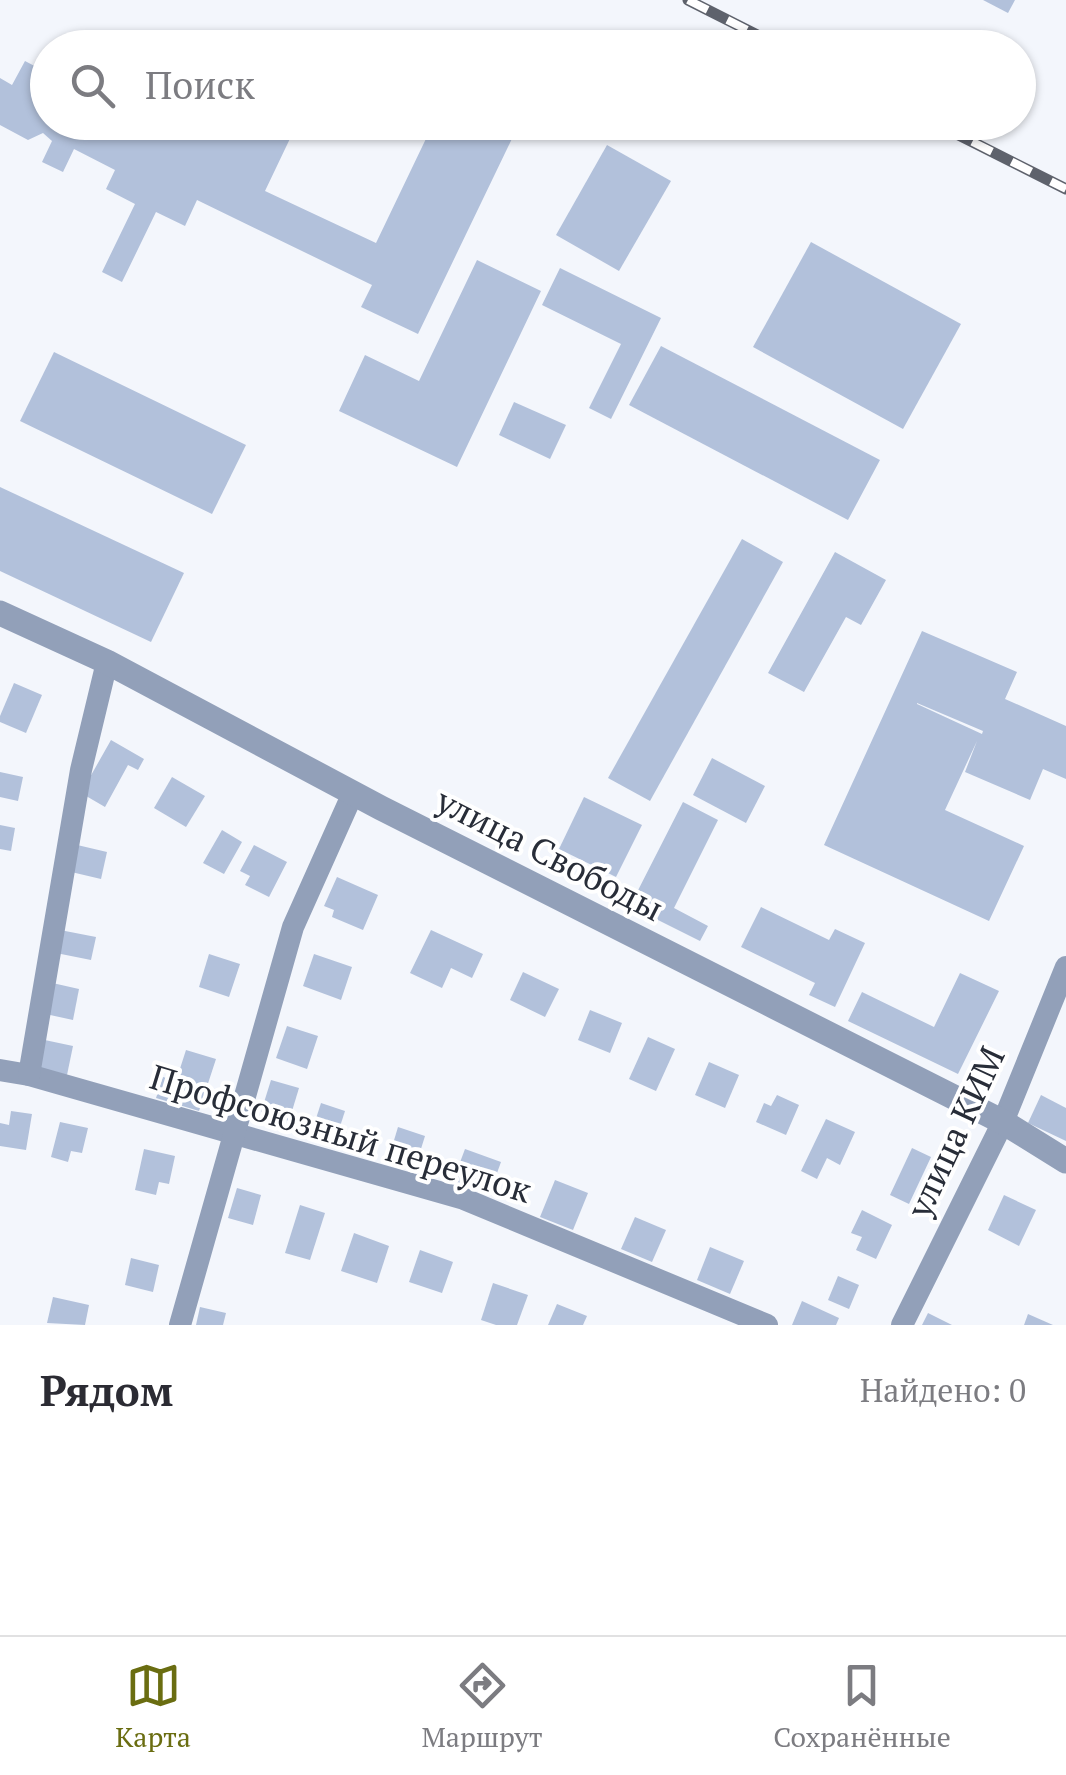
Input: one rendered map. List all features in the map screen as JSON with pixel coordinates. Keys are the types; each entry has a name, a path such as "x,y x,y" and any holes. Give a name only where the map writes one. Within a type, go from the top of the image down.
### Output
{"street":[{"name":"улица Свободы","path":"0,613 106,662 353,793 1003,1122 1066,1161"},
{"path":"29,1075 82,770 106,662"},
{"path":"180,1325 292,927 353,793"},
{"name":"улица КИМ","path":"902,1325 1003,1122 1066,967"},
{"name":"Профсоюзный переулок","path":"0,1070 464,1199 768,1325"}],"building":[{"path":"983,0 1015,0 1008,13"},
{"path":"25,61 30,64 28,140 0,125 0,78 12,85"},
{"path":"289,140 265,191 376,243 425,140 511,140 418,334 361,307 372,285 197,200 185,226 156,212 122,282 102,272 135,204 106,189 115,170 74,149 63,172 42,162 52,141"},
{"path":"607,145 671,181 619,271 556,235"},
{"path":"811,242 961,324 903,429 753,347"},
{"path":"477,260 541,291 457,467 339,411 365,355 419,381"},
{"path":"560,268 661,318 611,419 589,408 621,344 542,305"},
{"path":"661,346 880,460 848,520 629,405"},
{"path":"54,352 246,445 212,514 20,421"},
{"path":"514,402 566,425 550,459 499,435"},
{"path":"0,487 184,573 151,642 0,571"},
{"path":"742,539 783,562 650,801 608,778"},
{"path":"835,552 886,580 861,625 846,617 804,692 768,673"},
{"path":"922,631 1017,672 1005,699 1066,726 1066,779 1043,769 1030,800 965,772 977,741 945,810 1024,846 989,921 824,845","holes":["917,703 983,731 982,734"]},
{"path":"14,683 42,695 26,733 0,722"},
{"path":"111,740 144,759 138,770 128,765 105,807 81,793"},
{"path":"712,758 765,786 746,823 693,795"},
{"path":"0,772 23,777 18,801 0,797"},
{"path":"172,777 205,796 186,827 154,808"},
{"path":"584,797 642,825 616,877 559,849"},
{"path":"683,802 718,820 674,908 708,926 700,941 630,906"},
{"path":"0,825 15,828 11,851 0,849"},
{"path":"222,830 242,842 224,874 203,863"},
{"path":"73,844 107,852 101,879 67,871"},
{"path":"254,845 287,862 269,897 245,885 250,876 240,871"},
{"path":"337,877 378,895 363,930 332,917 334,910 324,906"},
{"path":"761,907 829,940 835,929 865,943 835,1007 809,995 815,983 741,947"},
{"path":"60,930 96,937 91,960 56,953"},
{"path":"431,930 483,954 472,978 451,968 442,988 410,973"},
{"path":"209,954 240,964 229,997 199,987"},
{"path":"314,954 352,967 341,1000 303,986"},
{"path":"523,972 559,989 545,1017 510,1000"},
{"path":"960,973 999,991 958,1074 848,1021 862,992 934,1027"},
{"path":"48,982 79,989 73,1020 41,1013"},
{"path":"590,1010 622,1023 610,1053 578,1040"},
{"path":"287,1026 318,1036 307,1069 276,1058"},
{"path":"648,1037 675,1049 656,1091 629,1079"},
{"path":"40,1039 73,1046 67,1075 34,1067"},
{"path":"186,1050 216,1059 199,1111 156,1098 163,1077 176,1081"},
{"path":"709,1062 739,1075 725,1108 695,1095"},
{"path":"271,1080 299,1088 289,1121 261,1112"},
{"path":"777,1095 799,1105 786,1135 756,1122 764,1103 771,1106"},
{"path":"1041,1095 1066,1108 1066,1141 1028,1123"},
{"path":"321,1103 345,1111 335,1142 311,1134"},
{"path":"11,1111 32,1114 26,1150 0,1146 0,1123 9,1125"},
{"path":"826,1119 855,1132 840,1165 827,1158 817,1179 801,1171"},
{"path":"60,1122 88,1128 82,1153 71,1151 68,1162 51,1157"},
{"path":"398,1127 425,1136 416,1165 389,1157"},
{"path":"912,1148 931,1157 909,1204 890,1195"},
{"path":"144,1149 175,1156 169,1184 159,1182 156,1195 135,1190"},
{"path":"465,1149 501,1162 489,1195 453,1181"},
{"path":"555,1180 588,1193 573,1230 540,1217"},
{"path":"237,1188 261,1195 253,1225 228,1218"},
{"path":"1004,1195 1036,1210 1019,1246 988,1230"},
{"path":"300,1205 325,1213 310,1260 285,1253"},
{"path":"862,1210 892,1225 876,1259 856,1250 862,1237 851,1233"},
{"path":"635,1217 666,1230 652,1262 621,1249"},
{"path":"354,1233 389,1246 377,1283 341,1271"},
{"path":"710,1247 744,1261 730,1294 697,1280"},
{"path":"420,1250 453,1262 442,1293 409,1282"},
{"path":"131,1258 159,1265 153,1292 125,1285"},
{"path":"838,1276 859,1285 849,1309 828,1300"},
{"path":"493,1283 528,1295 517,1325 481,1320"},
{"path":"53,1297 89,1305 85,1325 47,1323"},
{"path":"802,1301 839,1318 836,1325 792,1325"},
{"path":"557,1304 587,1316 583,1325 548,1325"},
{"path":"200,1307 226,1313 223,1325 196,1325"},
{"path":"928,1313 952,1325 922,1325"},
{"path":"1028,1314 1053,1325 1024,1325"}],"railway":[{"path":"688,0 747,30"},
{"path":"969,140 1066,189"}]}
